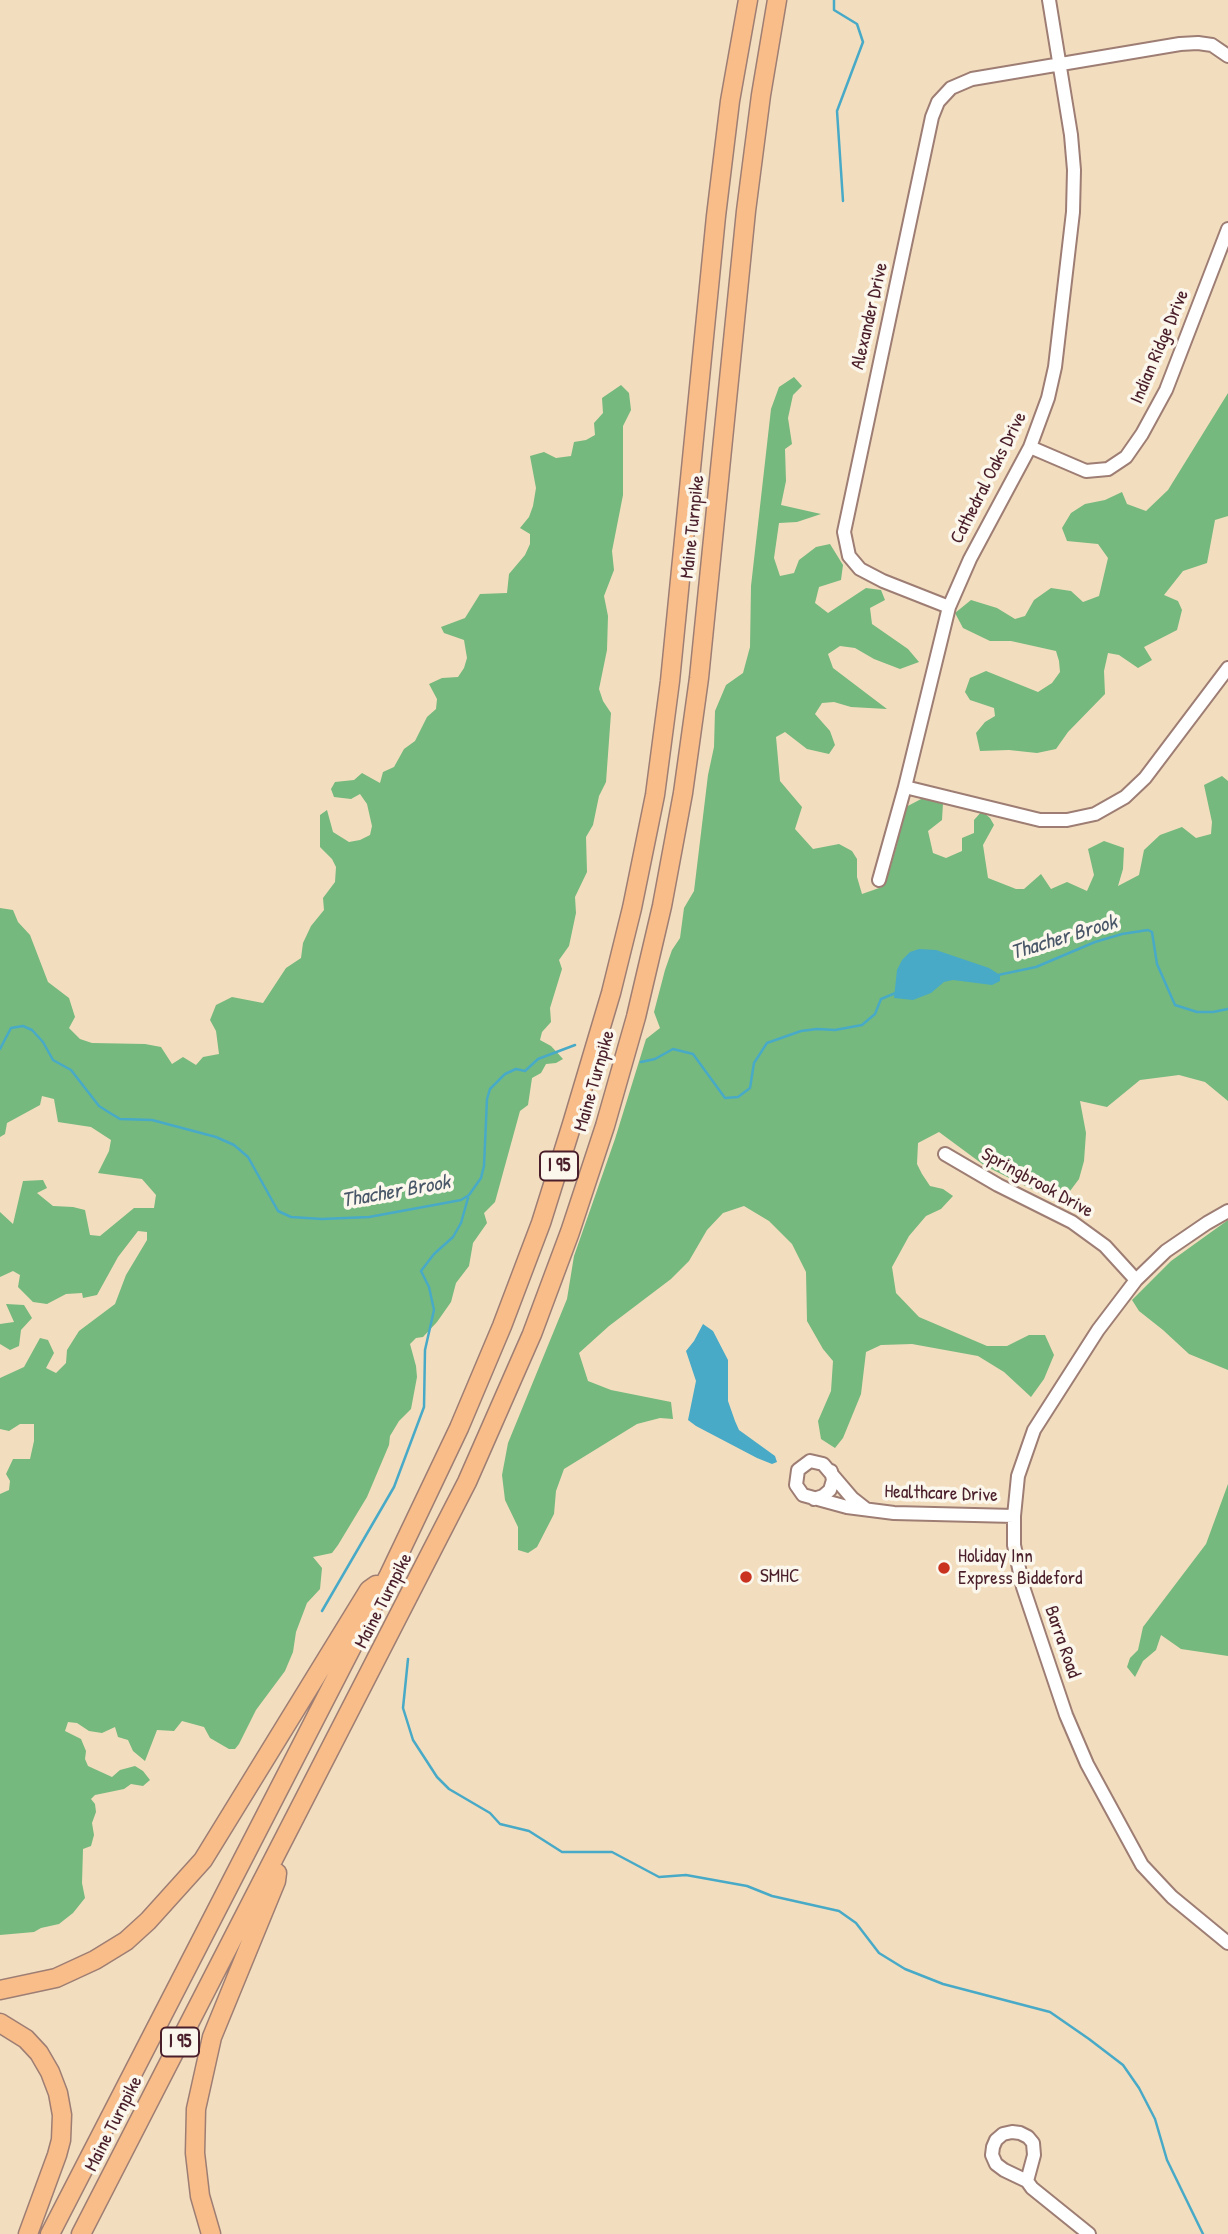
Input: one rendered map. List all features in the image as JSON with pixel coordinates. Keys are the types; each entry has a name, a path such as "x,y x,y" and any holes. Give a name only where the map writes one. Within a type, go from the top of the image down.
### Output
{"highway":[{"name":"Maine Turnpike","path":"50,2234 389,1575 459,1428 541,1223 611,993 655,796 668,694 716,216 730,101 747,0"},
{"name":"Maine Turnpike","path":"81,2234 450,1518 527,1346 605,1126 636,1017 662,906 683,793 698,691 746,211 777,0"},
{"path":"0,1990 56,1978 95,1960 126,1941 148,1921 203,1860 369,1590 389,1575"},
{"path":"211,2234 200,2196 195,2153 196,2109 212,2037 276,1881 279,1851"},
{"path":"0,2023 26,2039 39,2053 54,2083 62,2115 61,2140 57,2155 28,2234"}],"street":[{"name":"Cathedral Oaks Drive","path":"879,880 949,607 970,559 1030,447 1048,398 1055,367 1073,212 1074,158 1049,0"},
{"path":"1060,66 1191,43 1212,46 1228,56"},
{"name":"Alexander Drive","path":"949,607 868,575 853,562 844,541 847,508 936,106 948,91 967,81 1060,66"},
{"name":"Indian Ridge Drive","path":"1030,447 1086,471 1108,469 1126,457 1166,390 1228,229"},
{"path":"905,787 1041,820 1067,820 1095,814 1125,797 1145,778 1228,668"},
{"name":"Springbrook Drive","path":"945,1154 998,1185 1072,1222 1119,1260 1136,1280"},
{"name":"Barra Road","path":"1228,1211 1177,1242 1136,1280 1084,1351 1038,1423 1018,1476 1014,1516 1014,1545 1023,1587 1066,1715 1087,1764 1142,1865 1172,1896 1228,1943"},
{"path":"813,1461 819,1462 828,1467 833,1477 832,1487 826,1494 808,1497 795,1483 800,1468 813,1461"},
{"name":"Healthcare Drive","path":"828,1467 852,1498 866,1509"},
{"name":"Healthcare Drive","path":"808,1497 847,1507 894,1513 1014,1516"},
{"path":"1027,2180 1032,2188 1089,2234"}],"green space":[{"path":"794,377 802,386 793,395 788,418 792,444 785,449 786,481 781,505 821,514 797,522 779,523 774,558 780,576 794,573 799,560 816,547 830,544 843,565 841,580 819,587 815,603 828,613 866,588 881,590 885,600 870,608 872,624 908,649 919,662 900,669 855,648 840,646 828,654 833,668 887,709 822,703 815,714 830,731 835,745 829,754 807,749 785,732 776,737 780,781 802,807 795,829 813,849 839,844 852,851 857,859 857,877 862,894 882,887 897,844 904,808 923,798 943,803 942,820 928,831 933,853 946,858 962,851 962,838 974,833 974,820 982,811 994,825 983,845 988,878 1016,889 1024,889 1041,874 1051,889 1067,882 1087,891 1094,875 1088,849 1104,841 1124,848 1123,869 1118,886 1139,875 1144,850 1160,835 1182,827 1196,838 1211,834 1212,822 1204,785 1222,776 1228,781 1228,1101 1205,1082 1179,1075 1140,1080 1107,1107 1080,1101 1086,1133 1084,1161 1079,1179 1067,1195 1054,1200 985,1166 939,1132 918,1143 917,1164 922,1174 930,1186 943,1189 953,1196 941,1209 926,1216 909,1236 892,1267 896,1293 919,1317 987,1346 1007,1346 1029,1335 1045,1335 1054,1355 1044,1379 1031,1397 1004,1372 978,1356 912,1344 881,1345 866,1352 861,1394 843,1438 835,1448 821,1439 818,1421 831,1391 833,1361 807,1321 806,1272 792,1244 769,1221 744,1206 723,1213 707,1230 689,1261 671,1279 609,1326 579,1353 588,1381 611,1390 671,1402 673,1419 660,1418 637,1424 564,1469 556,1491 554,1514 537,1547 528,1553 518,1550 518,1527 505,1500 502,1475 508,1443 567,1299 574,1256 646,1039 660,1028 654,1012 672,950 680,938 684,908 694,891 714,747 715,711 726,685 743,673 750,647 751,586 771,409 779,387"},
{"path":"621,385 629,393 631,410 623,426 623,495 612,551 614,570 604,596 608,616 607,650 599,689 611,713 606,782 599,796 593,825 586,837 587,872 575,897 576,913 569,946 559,960 562,969 550,1008 551,1022 542,1032 540,1040 551,1046 563,1059 546,1064 541,1073 532,1078 528,1105 520,1111 495,1202 484,1213 487,1223 473,1243 469,1266 456,1283 451,1302 437,1322 423,1337 416,1338 410,1344 417,1377 411,1409 399,1421 390,1436 389,1445 367,1497 338,1545 332,1553 313,1557 322,1568 320,1589 307,1603 285,1671 256,1710 239,1744 235,1749 229,1749 210,1738 204,1727 182,1721 174,1731 157,1730 145,1761 133,1751 128,1740 118,1737 115,1727 102,1733 68,1722 65,1731 81,1739 88,1766 112,1777 120,1770 135,1766 150,1780 143,1786 131,1784 124,1789 95,1795 91,1799 96,1812 92,1823 94,1835 91,1846 83,1849 82,1883 85,1898 73,1913 59,1924 34,1932 0,1935 0,1494 9,1490 10,1481 6,1474 13,1459 30,1459 34,1424 20,1424 9,1431 0,1429 0,1378 24,1367 40,1338 48,1340 54,1353 46,1368 56,1373 66,1363 67,1350 79,1331 115,1304 126,1275 147,1240 147,1232 138,1231 118,1257 97,1295 83,1298 82,1293 66,1294 47,1304 33,1302 18,1287 20,1275 13,1271 0,1277 0,1212 13,1224 23,1181 43,1180 47,1188 37,1193 53,1206 85,1210 90,1235 100,1236 134,1208 154,1208 156,1195 142,1179 98,1173 109,1151 111,1140 91,1127 58,1122 54,1099 42,1096 40,1105 7,1123 5,1134 0,1137 0,908 13,910 18,922 30,935 48,982 69,998 75,1017 69,1028 80,1039 92,1043 161,1047 172,1064 183,1057 196,1065 203,1057 219,1054 216,1031 210,1020 216,1005 232,997 263,1003 286,968 301,958 303,943 311,926 324,910 323,898 335,882 336,867 320,847 320,815 327,810 333,832 349,842 370,835 372,826 367,804 360,794 351,799 334,797 331,789 335,782 354,780 362,773 380,783 383,772 394,767 404,749 415,741 427,717 436,709 437,699 429,684 442,678 458,677 464,668 467,658 464,640 444,633 441,627 465,618 480,594 507,593 509,574 525,555 530,544 530,534 520,528 529,517 536,488 530,456 544,452 556,458 571,456 574,442 595,435 594,423 603,413 602,398"},
{"path":"1228,393 1228,516 1215,520 1207,563 1183,571 1164,595 1178,601 1182,610 1177,630 1144,647 1152,660 1138,668 1119,655 1108,653 1104,671 1105,694 1068,732 1056,749 1037,753 980,751 976,733 985,722 995,716 994,708 970,700 965,692 970,678 986,671 1038,692 1052,683 1060,672 1059,661 1056,651 1011,641 990,641 963,628 955,613 971,600 997,608 1015,619 1025,616 1034,600 1051,588 1071,591 1083,602 1099,596 1108,558 1098,544 1067,541 1062,528 1071,513 1085,504 1105,500 1122,492 1127,504 1146,511 1168,490"},
{"path":"1228,1220 1228,1370 1189,1354 1139,1311 1132,1300 1171,1261"},
{"path":"6,1304 24,1305 32,1318 21,1330 19,1346 10,1350 0,1344 0,1324 14,1322"},
{"path":"1228,1484 1228,1656 1181,1649 1161,1635 1156,1650 1143,1661 1135,1677 1127,1667 1130,1658 1138,1650 1143,1627 1206,1544"}],"water":[{"path":"919,949 936,950 989,968 1000,975 1000,981 992,985 953,980 944,982 931,993 913,1000 894,998 897,970 902,960 910,952"},
{"path":"703,1324 713,1331 728,1360 728,1401 739,1430 775,1456 777,1462 772,1464 757,1458 688,1420 696,1381 686,1351"}],"waterway":[{"path":"834,0 834,10 857,24 863,42 837,111 843,201"},
{"name":"Thacher Brook","path":"998,975 1036,967 1095,942 1148,930 1152,932 1157,964 1175,1005 1197,1012 1228,1009"},
{"name":"Thacher Brook","path":"641,1062 655,1059 673,1049 693,1054 725,1098 738,1097 750,1088 754,1063 767,1043 801,1031 835,1030 862,1025 875,1014 881,999 898,992"},
{"name":"Thacher Brook","path":"0,1049 11,1028 23,1026 32,1030 43,1042 53,1060 71,1070 99,1106 120,1119 152,1120 216,1137 234,1145 248,1157 278,1211 291,1217 322,1219 369,1217 461,1200 469,1195 481,1178 484,1166 487,1099 490,1089 505,1074 516,1069 525,1071 538,1059 575,1045"},
{"path":"322,1611 394,1487 424,1407 425,1350 434,1310 429,1287 421,1271 434,1254 453,1237 461,1223 468,1198"},
{"path":"408,1659 403,1708 413,1740 437,1777 449,1789 490,1813 500,1824 529,1831 562,1852 612,1852 659,1877 686,1875 747,1886 772,1896 839,1911 856,1923 879,1953 905,1969 943,1984 1050,2012 1089,2039 1123,2065 1139,2088 1155,2119 1167,2160 1203,2234"}],"place":[{"name":"Holiday Inn Express Biddeford","path":"944,1568"},
{"name":"SMHC","path":"746,1577"}]}
